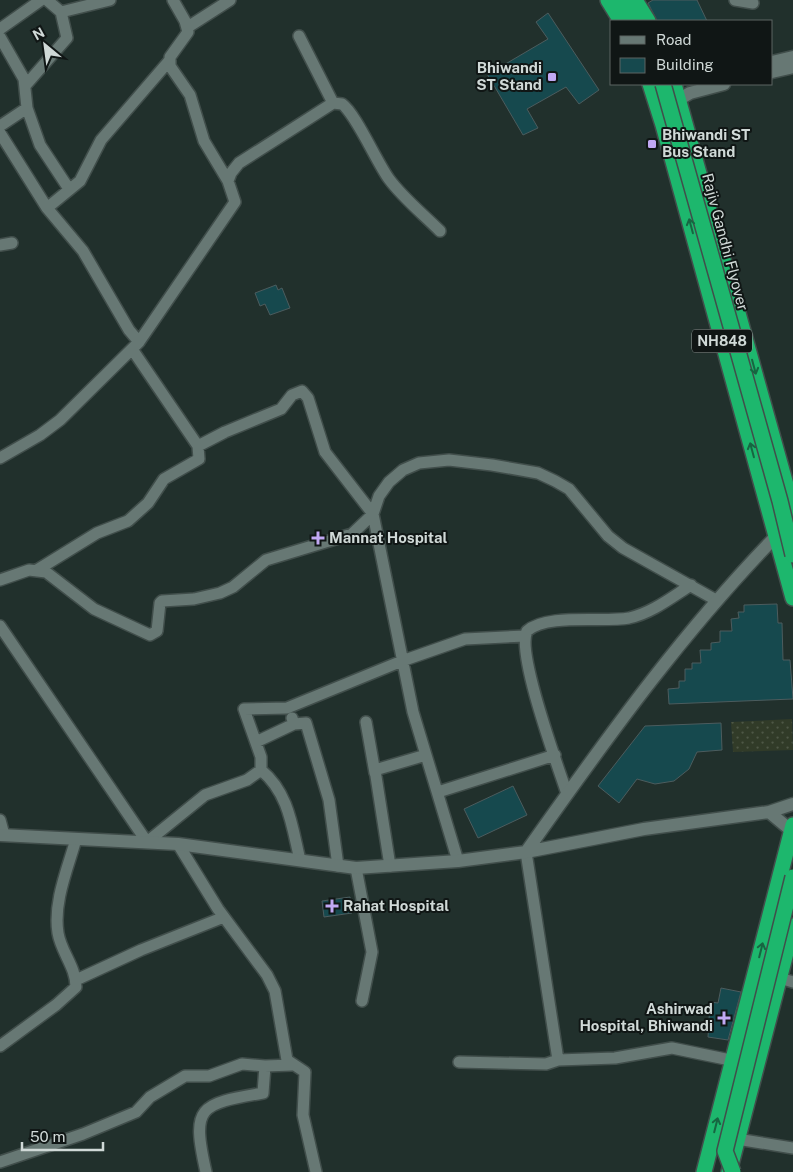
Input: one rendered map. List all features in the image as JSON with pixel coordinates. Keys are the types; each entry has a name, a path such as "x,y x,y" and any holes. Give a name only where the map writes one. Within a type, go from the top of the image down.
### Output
{"highway":[{"path":"608,0 620,20"},
{"path":"624,0 635,20"},
{"path":"635,0 647,20"},
{"name":"NH848","path":"666,85 680,101 789,480 793,510"},
{"name":"NH848","path":"666,85 659,110 793,598"},
{"name":"Rajiv Gandhi Flyover","path":"666,85 780,501 793,555"},
{"path":"704,1172 793,829"},
{"path":"718,1172 793,877"},
{"path":"731,1172 737,1139 755,1067 786,980 793,926"},
{"path":"724,1151 731,1172"}],"street":[{"path":"0,29 41,0"},
{"path":"25,86 66,38 61,12 47,0"},
{"path":"61,12 110,0"},
{"path":"47,208 86,173 101,140 169,61 186,35 188,27 173,0"},
{"path":"188,27 230,0"},
{"path":"735,0 753,3"},
{"path":"299,36 333,103"},
{"path":"0,37 24,79 27,108 40,145 69,189"},
{"path":"773,62 793,57"},
{"path":"0,458 40,435 60,420 136,346 235,202 234,193 228,181 204,141 192,100 170,66 169,61"},
{"path":"773,72 793,67"},
{"path":"659,110 680,101 690,93 720,85"},
{"path":"228,181 231,173 239,163 333,103 342,104 347,108 373,156 394,185 440,231"},
{"path":"0,126 27,108"},
{"path":"0,133 47,208 83,252 136,346 198,446 199,459 164,479 138,514 128,521 89,538 37,570"},
{"path":"0,245 12,243"},
{"path":"198,446 225,432 281,409 292,395 302,392 306,393 312,405 325,452 373,514 402,661 426,754 458,861"},
{"path":"0,580 19,572 37,570 55,576 94,609 150,635 157,631 162,600 194,599 220,593 234,587 266,560 352,534 373,514 379,496 389,482 403,470 419,464 449,460 492,465 538,474 569,489 608,536 623,548 716,600"},
{"path":"762,485 789,480"},
{"path":"558,1060 526,852 651,680 716,600 793,519"},
{"path":"300,860 284,798 273,780 262,770 262,757 244,709 287,708 402,661 465,639 525,636 534,626 572,620 616,620 638,616 691,585"},
{"path":"0,626 147,842"},
{"path":"525,636 526,654 532,684 567,794"},
{"path":"287,708 294,724"},
{"path":"366,722 390,866"},
{"path":"256,742 294,724 306,723 329,800 338,866"},
{"path":"375,774 379,768 426,754"},
{"path":"438,792 554,755"},
{"path":"147,842 205,795 247,780 262,770"},
{"path":"0,820 2,835 178,844 356,868 458,861 526,852 644,829 769,812 793,804"},
{"path":"769,812 793,829"},
{"path":"0,1046 73,992 76,987 76,980 63,950 56,918 76,839"},
{"path":"178,844 224,916 267,975 275,991 287,1060 305,1072 303,1115 316,1172"},
{"path":"356,868 372,952 362,1001"},
{"path":"76,980 141,950 224,916"},
{"path":"756,971 786,980"},
{"path":"459,1062 546,1064 558,1060 615,1058 672,1048 733,1060 755,1067"},
{"path":"0,1162 83,1134 136,1112 150,1097 185,1076 209,1076 242,1064 265,1066 292,1065"},
{"path":"206,1172 198,1135 201,1116 212,1105 229,1099 263,1093 265,1066"},
{"path":"737,1139 793,1148"}],"green space":[{"path":"792,719 793,750 733,752 731,722"}],"building":[{"path":"653,0 697,0 707,20 656,20 648,3"},
{"name":"Bhiwandi ST Stand","path":"548,13 599,90 579,104 566,87 527,109 538,128 523,135 486,72 500,63 502,66 548,39 536,22"},
{"path":"276,285 278,290 282,288 290,308 270,315 265,304 260,306 255,293"},
{"path":"777,604 778,623 782,623 783,660 790,660 793,699 669,704 668,689 679,688 679,681 685,681 685,669 692,669 692,663 701,663 700,650 711,650 711,643 720,642 720,631 732,631 731,619 739,618 738,612 744,612 744,605"},
{"path":"721,723 722,750 697,752 689,769 674,781 655,784 637,779 619,803 598,786 645,726"},
{"path":"513,786 527,815 478,838 464,809"},
{"path":"350,897 352,913 324,917 322,901"},
{"path":"721,988 741,992 728,1040 708,1037 710,1002 718,1003"}],"place":[{"name":"Bhiwandi ST Stand","path":"552,77"},
{"name":"Bhiwandi ST Bus Stand","path":"652,144"},
{"name":"Mannat Hospital","path":"318,538"},
{"name":"Rahat Hospital","path":"332,906"},
{"name":"Ashirwad Hospital, Bhiwandi","path":"724,1018"}]}
